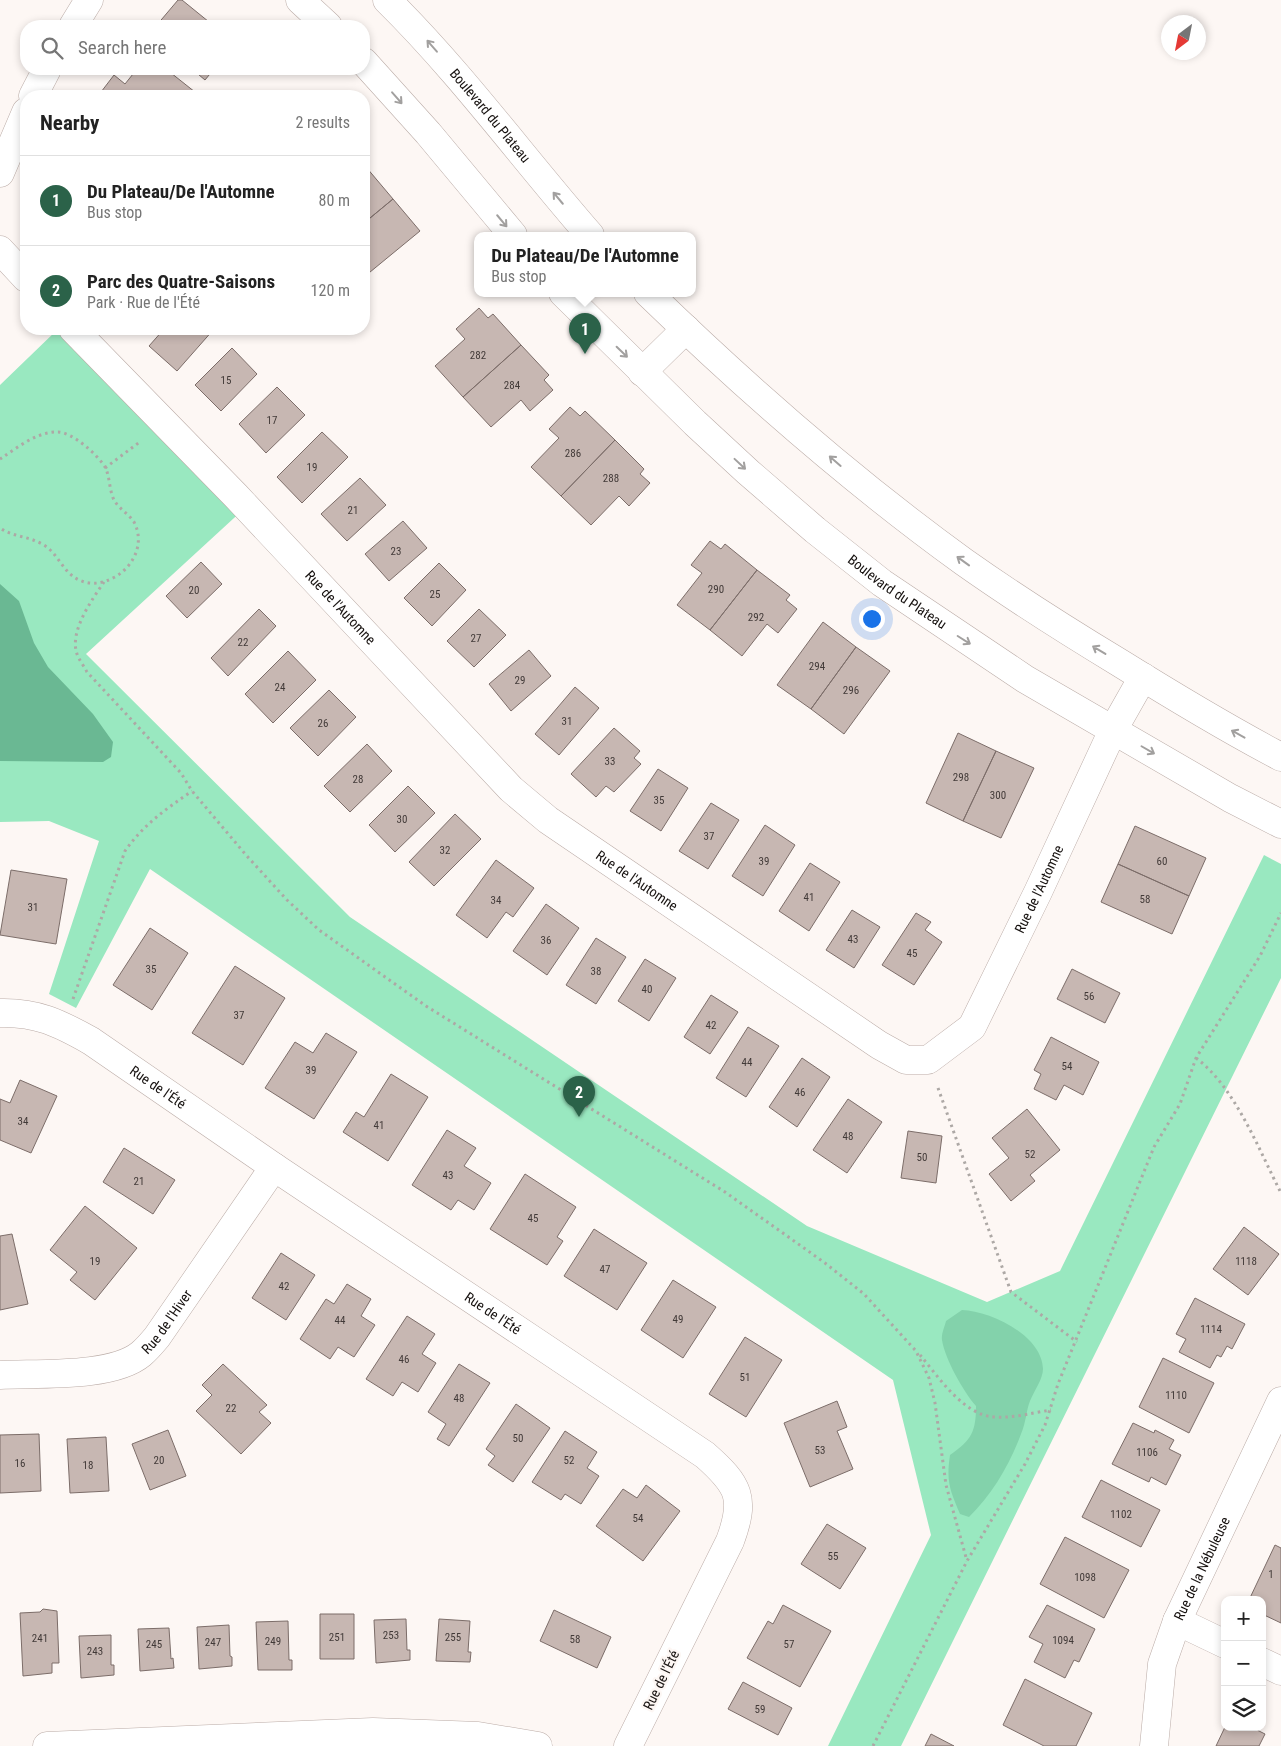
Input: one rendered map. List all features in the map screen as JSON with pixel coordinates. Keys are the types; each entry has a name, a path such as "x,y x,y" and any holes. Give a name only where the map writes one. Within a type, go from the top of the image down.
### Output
{"street":[{"path":"77,20 89,0"},
{"path":"300,0 322,20"},
{"name":"Boulevard du Plateau","path":"387,0 421,33 466,85 588,232"},
{"path":"370,69 428,133 510,232"},
{"path":"36,90 44,75"},
{"path":"0,173 20,126"},
{"path":"0,250 20,272"},
{"name":"Boulevard du Plateau","path":"567,297 642,372 748,472 815,530 882,583 1025,679 1230,798 1281,824"},
{"path":"652,297 852,476 965,563 1045,617 1281,758"},
{"path":"642,372 686,329"},
{"name":"Rue de l'Automne","path":"79,335 236,496 511,789 533,808 878,1045 906,1060 928,1060 972,1027 1113,730 1143,677"},
{"name":"Rue de l'Été","path":"0,1013 38,1015 64,1026 91,1041 274,1168 705,1456 726,1474 738,1494 739,1519 730,1541 628,1746"},
{"name":"Rue de l'Hiver","path":"0,1375 95,1371 117,1366 140,1355 158,1337 274,1168"},
{"name":"Rue de la Nébuleuse","path":"1154,1746 1162,1664 1177,1621 1281,1401"},
{"path":"1177,1621 1221,1642"},
{"path":"1266,1664 1281,1671"},
{"path":"47,1746 373,1732 478,1736 538,1746"}],"path":[{"path":"105,468 164,424"},
{"path":"0,459 34,437 59,431 77,440 105,468 114,500 134,521 138,534 138,548 133,560 123,572 104,582 95,584 79,580 67,573 52,551 41,543 11,536 0,528"},
{"path":"104,582 87,606 78,627 76,653 87,672 181,772 192,791 281,893 319,930 426,1006 741,1203 825,1262 864,1294 960,1401 982,1414 1000,1416 1051,1410"},
{"path":"64,1026 125,851 137,833 161,812 192,791"},
{"path":"873,1746 967,1561 1025,1464 1051,1410 1058,1384 1154,1147 1180,1104 1196,1058 1260,956 1281,913"},
{"path":"1196,1058 1211,1069 1225,1087 1281,1193"},
{"path":"928,1060 1011,1292 1076,1342"},
{"path":"916,1351 929,1378 935,1403 946,1485 967,1561"}],"shaded area":[{"path":"52,335 79,335 246,507 86,654 350,917 807,1226 987,1302 1060,1271 1264,855 1281,864 1281,978 901,1746 828,1746 931,1535 893,1380 150,869 76,1008 49,994 99,841 49,821 0,822 0,385"},
{"path":"0,584 19,601 34,643 48,667 93,714 113,742 111,757 103,762 0,761"},
{"path":"962,1310 986,1315 1013,1327 1034,1346 1040,1357 1043,1369 1040,1381 1029,1405 1023,1430 1011,1457 993,1489 969,1517 960,1514 950,1486 949,1464 950,1455 963,1445 974,1429 976,1406 955,1374 944,1348 942,1338 946,1321"}],"building":[{"path":"178,0 182,0 207,20 161,20"},
{"path":"114,75 125,84 132,75 174,75 192,90 103,90"},
{"path":"199,75 209,75 205,80"},
{"path":"370,172 393,199 370,218"},
{"path":"393,199 420,231 370,272 370,218"},
{"path":"479,308 488,318 493,314 521,345 463,397 435,366 465,339 456,329"},
{"path":"159,335 209,335 177,371 149,346"},
{"path":"521,345 549,375 544,380 553,390 530,411 521,400 491,427 463,397"},
{"path":"232,348 257,374 221,411 195,385"},
{"path":"277,387 305,415 266,453 239,424"},
{"path":"570,407 580,416 585,411 615,440 561,496 531,467 559,438 549,429"},
{"path":"322,432 348,457 302,503 277,477"},
{"path":"615,440 644,469 640,474 650,483 629,506 619,496 591,525 561,496"},
{"path":"360,478 386,505 347,541 321,514"},
{"path":"403,521 427,548 389,581 365,554"},
{"path":"710,541 721,549 725,544 757,570 710,630 677,605 702,573 691,565"},
{"path":"201,562 222,584 187,618 166,596"},
{"path":"439,563 466,590 432,626 404,598"},
{"path":"757,570 790,595 786,600 797,609 778,633 767,624 742,656 710,630"},
{"path":"259,609 276,626 228,676 211,658"},
{"path":"479,609 506,635 474,667 447,641"},
{"path":"823,622 856,647 811,709 777,685"},
{"path":"856,647 890,671 844,734 811,709"},
{"path":"529,650 551,676 511,711 489,684"},
{"path":"288,651 316,680 273,723 245,694"},
{"path":"575,687 599,708 559,755 535,734"},
{"path":"329,690 356,717 318,756 290,728"},
{"path":"614,728 640,751 634,758 641,764 614,792 606,786 596,797 571,774"},
{"path":"958,733 996,751 963,821 926,803"},
{"path":"367,744 392,771 350,812 324,786"},
{"path":"996,751 1034,768 1001,838 963,821"},
{"path":"658,769 688,788 661,831 630,811"},
{"path":"408,786 435,813 395,852 369,825"},
{"path":"711,803 739,820 708,869 679,851"},
{"path":"455,814 481,839 434,886 409,862"},
{"path":"765,825 795,845 763,896 732,876"},
{"path":"1135,826 1206,858 1189,896 1118,864"},
{"path":"496,860 534,888 513,917 506,912 487,938 456,915"},
{"path":"810,863 840,882 809,931 779,911"},
{"path":"1118,864 1189,896 1172,934 1101,902"},
{"path":"11,870 67,879 56,944 0,935"},
{"path":"546,904 579,928 547,975 513,951"},
{"path":"852,910 880,927 854,968 826,950"},
{"path":"916,913 931,922 925,930 942,942 914,985 882,965"},
{"path":"150,928 188,953 152,1010 113,985"},
{"path":"596,938 626,957 596,1004 566,985"},
{"path":"645,959 676,978 649,1021 618,1001"},
{"path":"235,966 285,998 243,1065 192,1033"},
{"path":"1072,969 1120,993 1105,1023 1057,999"},
{"path":"711,995 738,1012 710,1054 684,1037"},
{"path":"748,1027 779,1046 746,1097 716,1078"},
{"path":"326,1033 357,1052 314,1119 265,1088 295,1042 313,1053"},
{"path":"1051,1037 1099,1062 1083,1095 1064,1085 1056,1100 1034,1089 1041,1074 1034,1070"},
{"path":"802,1058 830,1077 797,1127 769,1107"},
{"path":"391,1074 428,1097 388,1161 343,1132 356,1112 364,1117"},
{"path":"20,1080 57,1096 31,1153 0,1140 0,1099 10,1103"},
{"path":"848,1099 882,1122 847,1173 813,1150"},
{"path":"1027,1109 1060,1150 1030,1175 1035,1181 1011,1201 989,1174 1009,1158 992,1138"},
{"path":"447,1130 476,1148 464,1166 491,1183 474,1210 458,1200 451,1210 412,1185"},
{"path":"908,1131 942,1136 936,1183 901,1178"},
{"path":"124,1148 175,1180 153,1214 103,1182"},
{"path":"525,1174 576,1207 557,1237 563,1241 547,1265 490,1229"},
{"path":"85,1206 137,1248 95,1300 70,1280 77,1272 50,1250"},
{"path":"1244,1227 1279,1254 1248,1295 1213,1269"},
{"path":"594,1229 647,1263 617,1310 564,1276"},
{"path":"12,1234 28,1304 0,1310 0,1236"},
{"path":"281,1253 315,1275 286,1320 252,1298"},
{"path":"673,1280 716,1307 683,1358 641,1330"},
{"path":"347,1284 371,1299 361,1316 375,1325 354,1357 338,1347 330,1359 300,1339 326,1299 334,1304"},
{"path":"1195,1298 1245,1324 1232,1349 1227,1346 1221,1357 1217,1355 1210,1368 1179,1352 1186,1339 1176,1334"},
{"path":"407,1316 435,1334 422,1354 436,1363 418,1392 402,1382 393,1396 366,1379"},
{"path":"745,1337 782,1360 746,1417 709,1394"},
{"path":"1163,1358 1214,1383 1189,1433 1139,1407"},
{"path":"223,1364 267,1405 259,1412 271,1423 241,1454 196,1411 212,1395 202,1385"},
{"path":"459,1364 490,1383 449,1446 437,1439 446,1424 428,1412"},
{"path":"837,1401 847,1427 837,1431 853,1469 810,1487 784,1423"},
{"path":"516,1404 550,1428 513,1482 488,1465 495,1456 486,1449"},
{"path":"1133,1423 1154,1433 1155,1430 1174,1440 1169,1449 1181,1455 1166,1485 1151,1477 1149,1482 1112,1464"},
{"path":"168,1430 186,1476 150,1490 132,1444"},
{"path":"565,1431 597,1452 587,1468 599,1476 581,1504 565,1494 561,1500 532,1482"},
{"path":"39,1434 41,1491 0,1493 0,1435"},
{"path":"106,1437 109,1491 70,1493 67,1439"},
{"path":"1101,1480 1160,1510 1141,1547 1082,1517"},
{"path":"646,1485 680,1511 643,1561 596,1526 623,1489 637,1498"},
{"path":"827,1524 866,1548 840,1589 801,1564"},
{"path":"1065,1537 1129,1570 1104,1618 1040,1584"},
{"path":"1275,1545 1281,1548 1281,1623 1266,1616 1266,1596 1251,1596"},
{"path":"783,1605 831,1631 800,1687 747,1658 768,1621 773,1624"},
{"path":"1047,1605 1095,1629 1079,1662 1074,1660 1065,1678 1034,1662 1043,1644 1029,1637"},
{"path":"43,1609 57,1611 59,1663 52,1663 52,1673 23,1676 20,1613 40,1612"},
{"path":"554,1610 611,1637 597,1668 540,1641"},
{"path":"320,1614 354,1614 354,1659 320,1659"},
{"path":"406,1619 407,1650 410,1650 410,1660 376,1663 374,1620"},
{"path":"439,1619 470,1621 468,1652 471,1652 470,1662 436,1661"},
{"path":"288,1621 289,1660 292,1660 292,1670 258,1670 256,1622"},
{"path":"229,1625 232,1666 199,1669 197,1627"},
{"path":"169,1628 171,1659 173,1658 174,1668 140,1671 138,1629"},
{"path":"111,1635 111,1665 114,1665 114,1675 81,1678 79,1636"},
{"path":"1025,1679 1092,1713 1076,1746 1044,1746 1003,1725"},
{"path":"743,1682 792,1708 778,1735 728,1709"},
{"path":"1223,1731 1259,1731 1265,1734 1259,1746 1216,1746"},
{"path":"931,1734 954,1746 925,1746"}],"place":[{"name":"Du Plateau/De l'Automne","path":"585,354"},
{"name":"Parc des Quatre-Saisons","path":"579,1117"}]}
